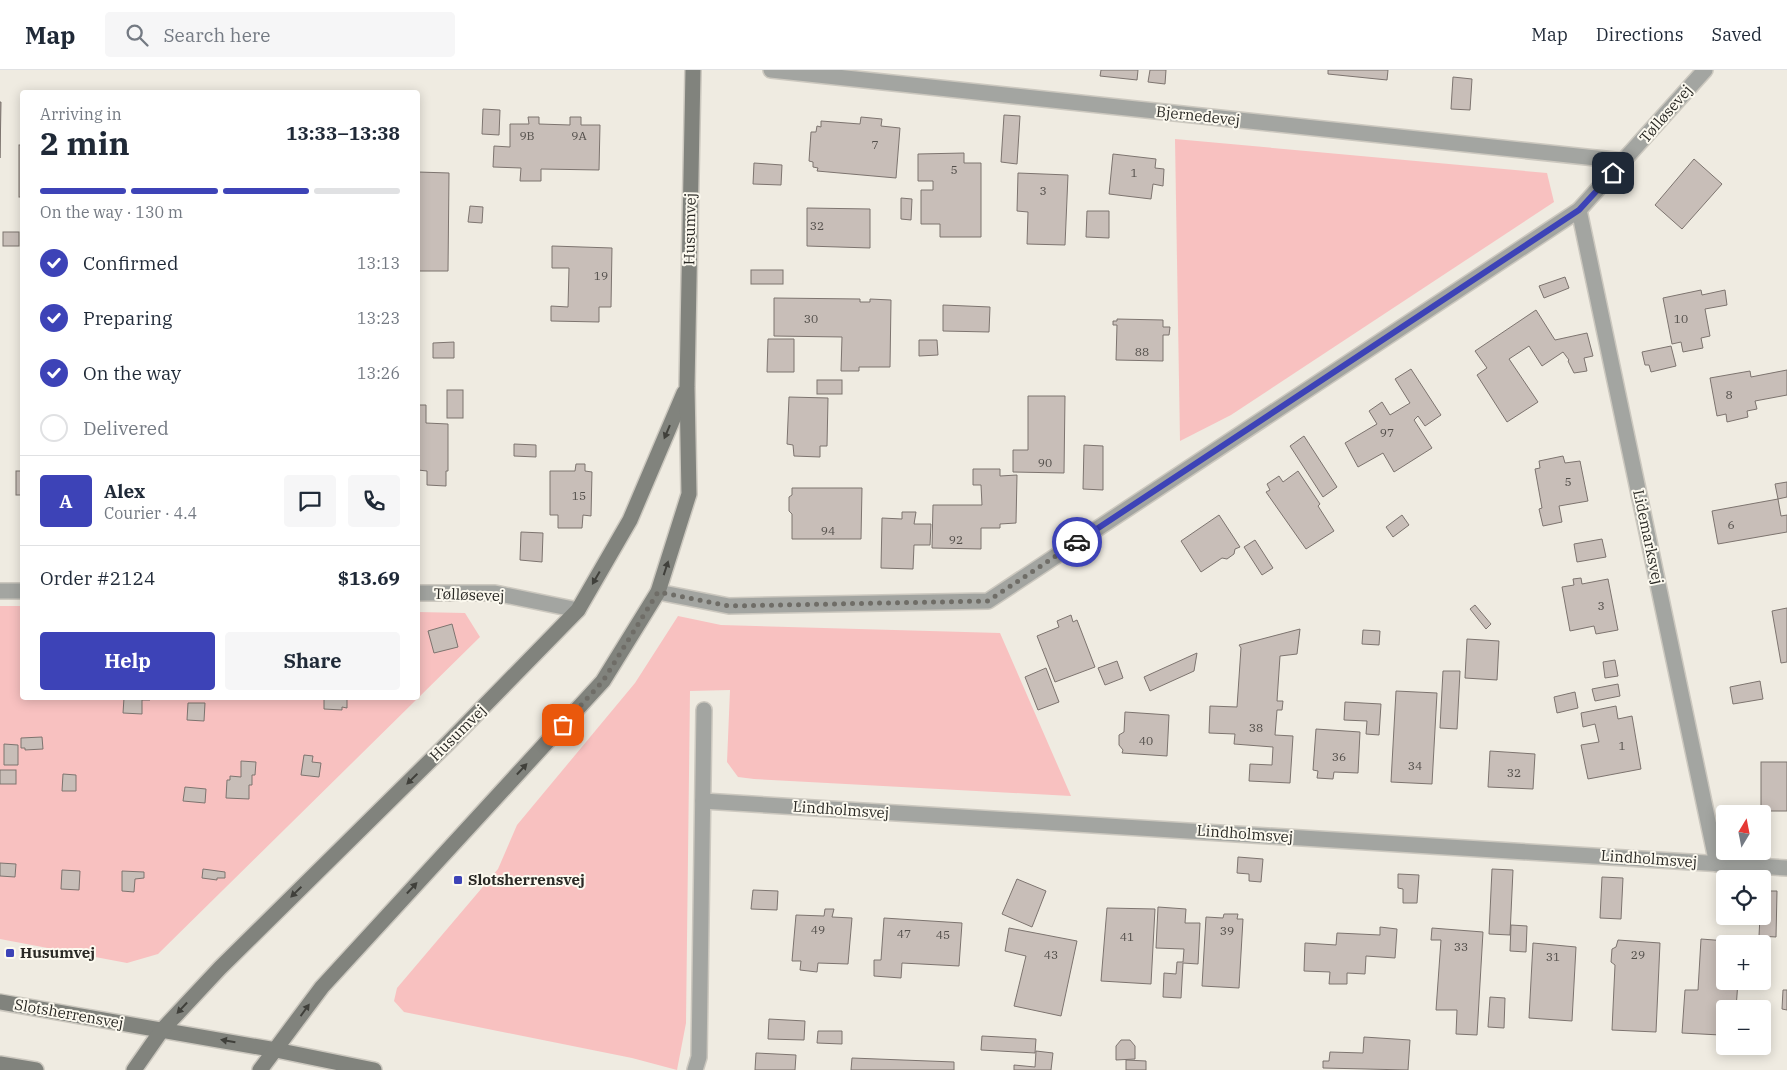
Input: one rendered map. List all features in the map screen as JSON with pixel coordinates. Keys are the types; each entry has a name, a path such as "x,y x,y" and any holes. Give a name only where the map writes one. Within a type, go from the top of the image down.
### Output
{"street":[{"name":"Husumvej","path":"260,1070 322,987 603,681 658,592 690,494 687,388 693,70"},
{"name":"Bjernedevej","path":"771,70 1624,161"},
{"name":"Tølløsevej","path":"658,592 729,606 988,601 1579,210 1705,70"},
{"name":"Lidemarksvej","path":"1579,210 1717,864"},
{"name":"Husumvej","path":"134,1070 162,1030 225,963 447,744 578,610 630,520 687,388"},
{"path":"0,591 20,591"},
{"name":"Tølløsevej","path":"420,593 495,593 578,610"},
{"path":"695,1070 699,1057 704,710"},
{"name":"Lindholmsvej","path":"703,801 1787,868"},
{"name":"Slotsherrensvej","path":"0,1002 276,1050 374,1070"},
{"path":"0,1064 36,1070"}],"shaded area":[{"path":"1175,139 1547,173 1554,202 1231,415 1180,441"},
{"path":"0,606 20,606 20,700 416,700 158,954 127,963 0,939"},
{"path":"420,612 465,613 480,637 420,696"},
{"path":"678,616 721,625 1000,633 1071,796 738,777 727,762 730,690 690,691 686,1023 677,1070 632,1058 404,1012 394,1001 397,988 498,869 517,825 635,683"}],"building":[{"path":"1101,70 1138,70 1137,80 1100,76"},
{"path":"1150,70 1166,70 1165,84 1148,82"},
{"path":"1328,70 1388,70 1387,80 1328,74"},
{"path":"1453,77 1472,79 1470,110 1451,109"},
{"path":"0,102 1,102 0,158"},
{"path":"483,109 500,110 499,135 482,134"},
{"path":"1004,115 1020,116 1017,164 1001,162"},
{"path":"528,117 539,117 539,124 570,125 570,117 581,117 581,125 600,125 599,170 541,169 541,181 520,181 521,168 493,167 494,146 510,147 510,124 529,124"},
{"path":"861,117 882,119 881,126 900,128 896,178 817,171 818,168 813,167 813,162 809,161 811,132 816,132 817,126 821,127 821,121 860,124"},
{"path":"19,145 20,145 20,197"},
{"path":"964,153 964,163 981,163 981,237 940,237 940,224 921,224 921,190 933,190 933,181 918,181 918,154"},
{"path":"1113,154 1156,159 1155,168 1164,169 1163,186 1153,184 1151,199 1109,194"},
{"path":"1694,159 1722,184 1682,229 1655,205"},
{"path":"754,163 782,165 781,185 753,184"},
{"path":"420,172 449,173 448,271 420,271"},
{"path":"1018,173 1068,175 1065,245 1027,244 1028,212 1017,211"},
{"path":"901,198 912,199 911,220 901,219"},
{"path":"470,206 483,207 482,223 468,222"},
{"path":"807,208 870,209 870,248 807,246"},
{"path":"1087,211 1109,211 1109,238 1086,237"},
{"path":"3,232 19,232 19,246 3,246"},
{"path":"552,246 612,248 611,307 599,307 599,322 551,321 551,306 568,307 569,268 552,268"},
{"path":"751,270 783,270 783,284 751,284"},
{"path":"1565,277 1569,288 1544,298 1539,286"},
{"path":"1701,290 1702,295 1725,290 1727,305 1705,309 1710,336 1701,338 1703,348 1683,352 1681,342 1672,344 1663,298"},
{"path":"774,298 860,299 860,302 870,302 870,299 891,300 890,367 859,367 859,371 841,371 842,337 774,336"},
{"path":"943,305 990,307 989,332 943,331"},
{"path":"1536,310 1555,340 1587,333 1593,356 1584,358 1587,371 1574,373 1569,360 1563,352 1542,366 1529,346 1509,359 1538,402 1507,422 1477,375 1487,368 1475,351"},
{"path":"1117,319 1163,320 1163,327 1170,327 1169,335 1163,335 1163,361 1116,360 1117,325 1113,325 1113,321 1117,321"},
{"path":"768,339 794,339 794,372 767,372"},
{"path":"919,340 937,340 938,355 919,356"},
{"path":"454,342 454,358 433,358 433,343"},
{"path":"1671,346 1676,366 1651,372 1649,365 1645,365 1642,352"},
{"path":"1411,369 1441,415 1425,426 1418,416 1414,420 1432,448 1394,472 1383,453 1358,467 1345,443 1377,424 1369,411 1382,402 1390,415 1410,403 1395,379"},
{"path":"1787,370 1787,395 1755,401 1757,409 1747,411 1748,417 1727,422 1726,414 1717,416 1710,378 1750,371 1751,377"},
{"path":"817,380 842,380 842,394 817,394"},
{"path":"447,390 463,390 463,418 447,418"},
{"path":"1028,396 1065,396 1064,473 1013,472 1013,450 1028,450"},
{"path":"789,397 828,398 827,446 820,446 820,457 794,456 793,445 787,444"},
{"path":"420,405 426,405 426,423 448,424 448,471 446,471 446,486 427,485 427,471 420,470"},
{"path":"1304,436 1337,487 1323,497 1290,446"},
{"path":"514,444 536,445 536,457 514,456"},
{"path":"1084,445 1103,446 1103,490 1083,489"},
{"path":"1563,456 1565,463 1580,461 1588,501 1559,506 1562,522 1543,526 1539,509 1542,508 1535,469 1540,468 1539,461"},
{"path":"576,464 585,464 585,471 592,472 591,516 583,515 582,528 558,528 558,515 550,515 550,471 575,471"},
{"path":"973,469 1000,469 1000,476 1017,475 1016,523 1000,524 1000,528 981,528 981,549 932,548 933,505 982,505 981,485 973,485"},
{"path":"16,471 20,471 20,495 16,495"},
{"path":"1298,471 1320,504 1318,506 1334,531 1306,549 1266,492 1270,490 1267,484 1279,476 1283,482"},
{"path":"1787,482 1787,497 1778,499 1775,484"},
{"path":"792,488 862,488 861,539 792,539 792,514 789,511 789,497 792,495"},
{"path":"1778,499 1781,516 1787,515 1787,532 1718,544 1712,511"},
{"path":"902,512 916,512 914,524 931,524 930,545 914,545 913,569 881,568 882,518 902,519"},
{"path":"1219,515 1240,547 1235,549 1234,554 1227,559 1222,558 1201,572 1181,541"},
{"path":"1402,515 1409,525 1393,537 1386,527"},
{"path":"521,532 543,533 542,562 520,560"},
{"path":"1602,539 1606,557 1577,562 1574,544"},
{"path":"1255,540 1273,568 1262,575 1244,547"},
{"path":"1581,578 1582,584 1608,579 1618,630 1596,634 1594,626 1570,631 1562,587 1574,585 1573,579"},
{"path":"1475,605 1491,624 1486,629 1470,609"},
{"path":"1787,608 1787,662 1781,663 1772,611"},
{"path":"1071,615 1073,622 1077,620 1095,667 1055,682 1037,636 1059,627 1057,621"},
{"path":"452,624 458,647 434,653 428,631"},
{"path":"1300,629 1297,654 1280,656 1277,701 1283,701 1282,710 1277,710 1275,735 1293,736 1290,783 1249,781 1250,764 1272,765 1273,747 1234,744 1235,734 1209,733 1210,706 1237,707 1241,648 1239,645"},
{"path":"1363,630 1380,631 1379,645 1362,644"},
{"path":"1467,639 1499,641 1497,680 1465,678"},
{"path":"1197,653 1194,671 1150,691 1144,677"},
{"path":"1615,660 1618,676 1605,678 1603,662"},
{"path":"1117,661 1123,678 1105,685 1098,668"},
{"path":"1046,668 1059,702 1038,710 1025,677"},
{"path":"1443,671 1460,671 1457,729 1440,728"},
{"path":"1760,681 1763,699 1733,704 1730,687"},
{"path":"1618,684 1620,696 1595,701 1592,689"},
{"path":"1396,691 1437,693 1432,784 1391,782"},
{"path":"1575,692 1578,708 1557,713 1554,697"},
{"path":"124,700 142,700 142,714 123,713"},
{"path":"324,700 347,700 347,708 342,707 342,710 324,709"},
{"path":"1345,702 1381,704 1379,735 1366,734 1367,721 1344,720"},
{"path":"188,703 205,703 204,721 187,720"},
{"path":"1616,706 1618,719 1632,716 1641,769 1588,779 1581,745 1599,742 1595,724 1583,727 1581,713"},
{"path":"1125,712 1169,715 1167,756 1122,753 1123,750 1119,745 1119,735 1124,732"},
{"path":"1316,729 1360,732 1358,773 1334,772 1333,779 1317,778 1318,771 1313,770"},
{"path":"42,737 43,749 25,750 25,748 21,748 21,738"},
{"path":"4,744 18,745 18,765 4,765"},
{"path":"1490,751 1535,754 1533,789 1488,787"},
{"path":"304,755 313,756 312,762 321,763 319,777 301,775"},
{"path":"241,761 256,762 255,775 252,775 252,785 249,785 249,799 226,798 227,780 230,780 230,776 241,777"},
{"path":"1761,762 1787,762 1787,811 1771,811 1771,805 1761,805"},
{"path":"0,770 16,770 16,784 0,784"},
{"path":"63,774 76,775 76,791 62,791"},
{"path":"185,787 206,789 205,803 183,801"},
{"path":"1238,857 1263,859 1261,882 1249,881 1249,874 1237,873"},
{"path":"0,863 16,864 15,877 0,876"},
{"path":"203,869 225,872 225,878 217,878 217,880 202,878"},
{"path":"1492,869 1513,870 1510,935 1489,934"},
{"path":"62,870 80,871 79,890 61,889"},
{"path":"122,871 144,872 144,878 135,879 134,892 122,891"},
{"path":"1398,874 1419,875 1417,903 1403,903 1403,889 1398,888"},
{"path":"1602,877 1623,878 1621,919 1600,918"},
{"path":"1017,879 1046,891 1032,927 1002,914"},
{"path":"753,890 778,891 777,910 751,909"},
{"path":"1771,891 1777,891 1776,937 1759,935 1760,925 1771,925"},
{"path":"1158,907 1186,909 1185,923 1200,923 1198,964 1183,963 1181,998 1163,997 1164,973 1176,974 1177,962 1183,962 1184,949 1156,948"},
{"path":"1107,908 1155,909 1151,984 1101,981"},
{"path":"825,909 834,909 832,917 852,918 848,964 818,963 817,972 800,970 801,961 792,961 796,915 824,916"},
{"path":"1224,914 1238,914 1237,919 1243,919 1239,988 1202,986 1206,917 1223,918"},
{"path":"884,918 962,923 959,966 902,963 901,978 874,976 874,960 881,960"},
{"path":"1511,925 1527,926 1526,952 1510,951"},
{"path":"1380,927 1397,929 1395,958 1366,956 1365,974 1347,973 1347,984 1329,984 1330,972 1304,971 1305,943 1336,945 1337,933 1380,935"},
{"path":"1009,928 1077,941 1061,1016 1014,1006 1026,956 1005,951"},
{"path":"1432,928 1483,932 1477,1035 1456,1034 1457,1010 1436,1010 1441,940 1431,940"},
{"path":"1701,939 1716,940 1716,990 1737,990 1737,1000 1716,1000 1716,1035 1682,1033 1685,990 1698,990"},
{"path":"1618,940 1660,943 1656,1032 1612,1030 1615,965 1611,962 1612,949 1616,947"},
{"path":"1533,943 1576,947 1572,1021 1529,1018"},
{"path":"1783,990 1787,990 1787,1010 1782,1009"},
{"path":"1490,997 1505,998 1504,1028 1488,1027"},
{"path":"769,1019 805,1021 804,1040 768,1039"},
{"path":"818,1031 842,1031 842,1044 817,1043"},
{"path":"982,1036 1036,1039 1035,1053 981,1050"},
{"path":"1364,1037 1410,1040 1408,1070 1323,1068 1323,1061 1329,1061 1330,1052 1363,1053"},
{"path":"1121,1040 1130,1040 1135,1046 1135,1059 1116,1060 1116,1046"},
{"path":"1036,1051 1053,1053 1051,1070 1014,1070 1014,1065 1035,1067"},
{"path":"756,1053 796,1055 795,1070 755,1070"},
{"path":"852,1058 954,1062 954,1070 851,1070"},
{"path":"1126,1060 1146,1061 1146,1070 1126,1070"}],"way so far":[{"path":"563,725 603,681 658,592 729,606 988,601 1077,542"}],"place":[{"name":"Slotsherrensvej","path":"458,880"},
{"name":"Husumvej","path":"10,953"}],"route":[{"path":"1077,542 1579,210 1613,173"}]}
